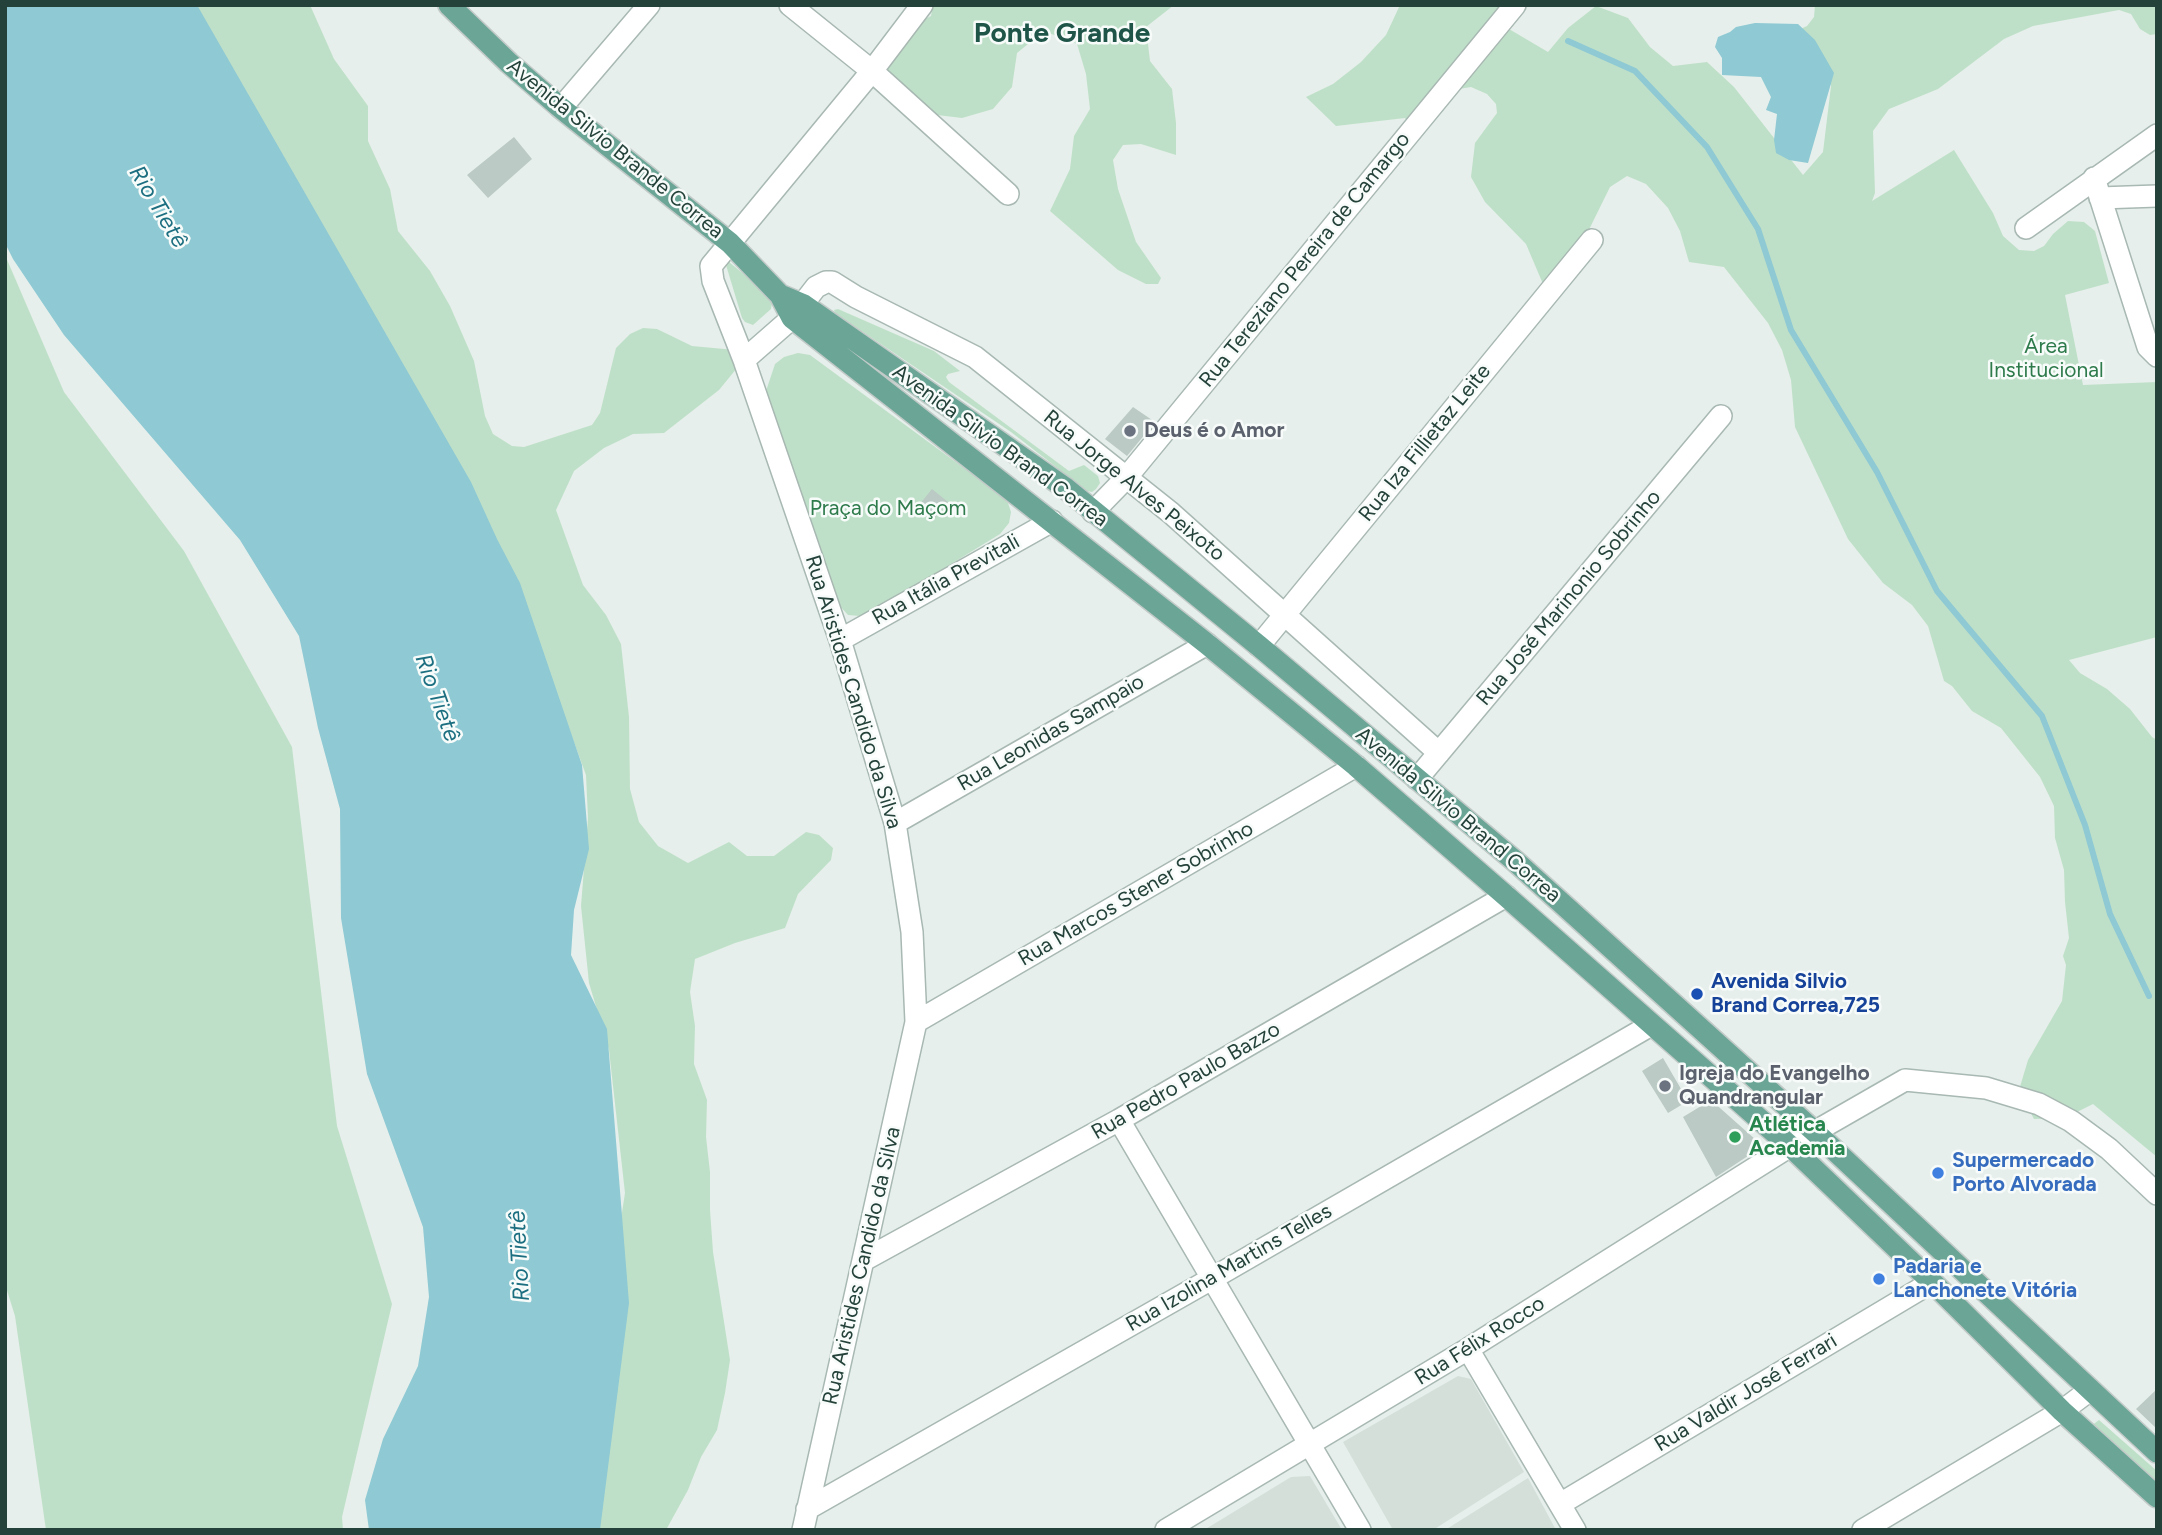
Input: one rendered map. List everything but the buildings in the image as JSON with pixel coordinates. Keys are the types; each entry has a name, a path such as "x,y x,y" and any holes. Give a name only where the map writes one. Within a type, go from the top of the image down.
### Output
{"main road":[{"name":"Avenida Silvio Brande Correa","path":"449,5 561,108 730,243 798,311"},
{"name":"Avenida Silvio Brand Correa","path":"798,311 1064,487 1259,646 1515,861 1815,1132 2157,1452"},
{"name":"Avenida Silvio Brand Correa","path":"798,311 1052,521 1356,766 1506,896 1790,1146 2063,1411 2157,1497"}],"street":[{"path":"561,108 649,5"},
{"path":"790,5 872,71 1008,194"},
{"path":"730,243 872,71 922,5"},
{"name":"Rua Tereziano Pereira de Camargo","path":"1093,512 1126,478 1515,5"},
{"path":"2026,228 2097,188 2157,135"},
{"path":"2097,188 2157,196"},
{"path":"2097,188 2152,352"},
{"name":"Rua Iza Fillietaz Leite","path":"1259,646 1592,240"},
{"name":"Rua Aristides Candido da Silva","path":"730,243 711,266 713,281 744,360 840,640 895,823 912,932 916,1022 805,1519"},
{"name":"Rua Jorge Alves Peixoto","path":"744,360 798,311 816,287 826,282 832,282 856,297 975,357 1171,513 1439,753"},
{"name":"Rua José Marinonio Sobrinho","path":"1417,779 1721,416"},
{"name":"Rua Itália Previtali","path":"840,640 1052,521"},
{"name":"Rua Leonidas Sampaio","path":"895,823 1207,644"},
{"name":"Rua Marcos Stener Sobrinho","path":"916,1022 1356,766"},
{"name":"Rua Pedro Paulo Bazzo","path":"864,1260 1119,1120 1506,896"},
{"name":"Rua Izolina Martins Telles","path":"805,1519 1213,1278 1651,1025"},
{"name":"Rua Félix Rocco","path":"1166,1530 1468,1349 1790,1146 1905,1080 1986,1088 2039,1104 2071,1121 2109,1149 2157,1194"},
{"path":"1119,1120 1360,1530"},
{"name":"Rua Valdir José Ferrari","path":"1560,1504 1932,1282"},
{"path":"1468,1349 1575,1530"},
{"path":"1863,1530 2063,1411 2090,1391"}],"shaded area":[{"path":"1458,1376 1471,1379 1524,1472 1433,1530 1393,1530 1343,1442"},
{"path":"1310,1476 1342,1530 1204,1530 1291,1477"},
{"path":"1528,1478 1556,1530 1445,1530"}],"green space":[{"path":"192,5 310,5 334,59 368,106 368,141 390,189 398,231 430,271 450,306 474,361 485,416 493,434 512,446 524,447 592,425 600,413 616,348 630,334 643,328 657,329 692,346 735,350 746,357 719,390 664,433 633,434 604,448 574,471 556,510 583,585 606,615 621,644 629,717 630,789 639,822 658,846 688,863 729,842 747,856 774,856 806,832 819,835 833,848 831,860 798,894 785,928 735,943 695,959 690,992 695,1026 694,1064 707,1100 706,1137 713,1252 730,1360 717,1430 666,1530 597,1530 607,1309 625,1193 609,1050 589,983 581,906 588,818 586,775 535,636"},
{"path":"933,5 1174,5 1146,27 1150,61 1172,89 1176,155 1141,144 1123,145 1113,160 1118,189 1136,242 1161,278 1158,284 1146,284 1118,270 1050,211 1070,169 1074,136 1090,109 1086,74 1077,44 1044,31 1017,53 1012,87 993,109 962,118 929,114 863,61 903,30 931,16"},
{"name":"Área Institucional","path":"1400,5 1512,5 1509,29 1548,52 1568,28 1596,6 1628,18 1650,47 1673,66 1707,62 1734,87 1803,175 1823,152 1831,86 1818,59 1796,31 1807,26 1814,17 1815,5 2157,5 2157,34 2150,35 2140,29 2131,14 2119,10 2033,26 2004,39 1938,89 1889,109 1873,131 1875,193 1872,201 1954,150 1993,213 2003,236 2019,250 2034,251 2044,246 2068,221 2084,222 2095,231 2109,283 2065,295 2083,385 2157,382 2157,637 2069,660 2080,673 2107,689 2130,709 2157,740 2157,1157 2093,1104 2065,1118 2034,1119 2019,1090 2028,1060 2062,1001 2066,965 2063,956 2069,938 2064,870 2055,838 2054,806 2040,777 2001,728 1972,711 1952,686 1944,681 1928,626 1912,605 1883,583 1848,539 1795,427 1791,380 1782,350 1768,323 1724,267 1689,262 1680,231 1668,208 1646,184 1627,176 1610,187 1573,262 1543,284 1526,244 1485,202 1471,177 1475,143 1497,113 1496,104 1487,94 1471,87 1453,90 1409,123 1405,118 1336,126 1306,97 1333,84 1361,62 1386,35"},
{"path":"5,255 64,392 184,551 292,747 337,1126 392,1304 342,1517 343,1530 46,1530 15,1316 5,1284"},
{"path":"729,262 773,298 771,309 753,325 742,318 726,265"},
{"path":"838,309 934,351 960,371 948,374 946,377 949,382 1069,471 1084,465 1098,476 1100,483 1096,489 1087,491 1011,432 835,313 834,310"},
{"name":"Praça do Maçom","path":"798,353 810,355 1002,496 1011,512 1009,523 1000,534 870,614 848,615 839,605 766,391 775,364 784,357"},
{"path":"2099,1420 2157,1471 2157,1485 2091,1426"}],"water":[{"name":"Rio Tietê","path":"5,5 197,5 471,482 520,583 582,765 589,849 574,910 571,955 607,1029 629,1303 600,1530 369,1530 365,1500 383,1439 418,1366 429,1297 423,1227 367,1074 341,918 340,809 318,728 299,636 240,540 64,335 5,243"},
{"path":"1755,23 1798,24 1815,40 1834,73 1808,163 1789,160 1776,153 1774,140 1777,114 1766,110 1771,97 1761,77 1722,75 1722,58 1715,47 1718,37 1736,27"}],"waterway":[{"path":"1568,41 1635,71 1707,147 1758,229 1791,330 1877,472 1937,591 2042,716 2085,825 2110,914 2149,996"}],"place":[{"name":"Deus é o Amor","path":"1130,431"},
{"name":"Avenida Silvio Brand Correa,725","path":"1697,994"},
{"name":"Igreja do Evangelho Quandrangular","path":"1665,1086"},
{"name":"Atlética Academia","path":"1735,1137"},
{"name":"Supermercado Porto Alvorada","path":"1938,1173"},
{"name":"Padaria e Lanchonete Vitória","path":"1879,1279"}],"district":[{"name":"Ponte Grande","path":"1062,34"}]}
